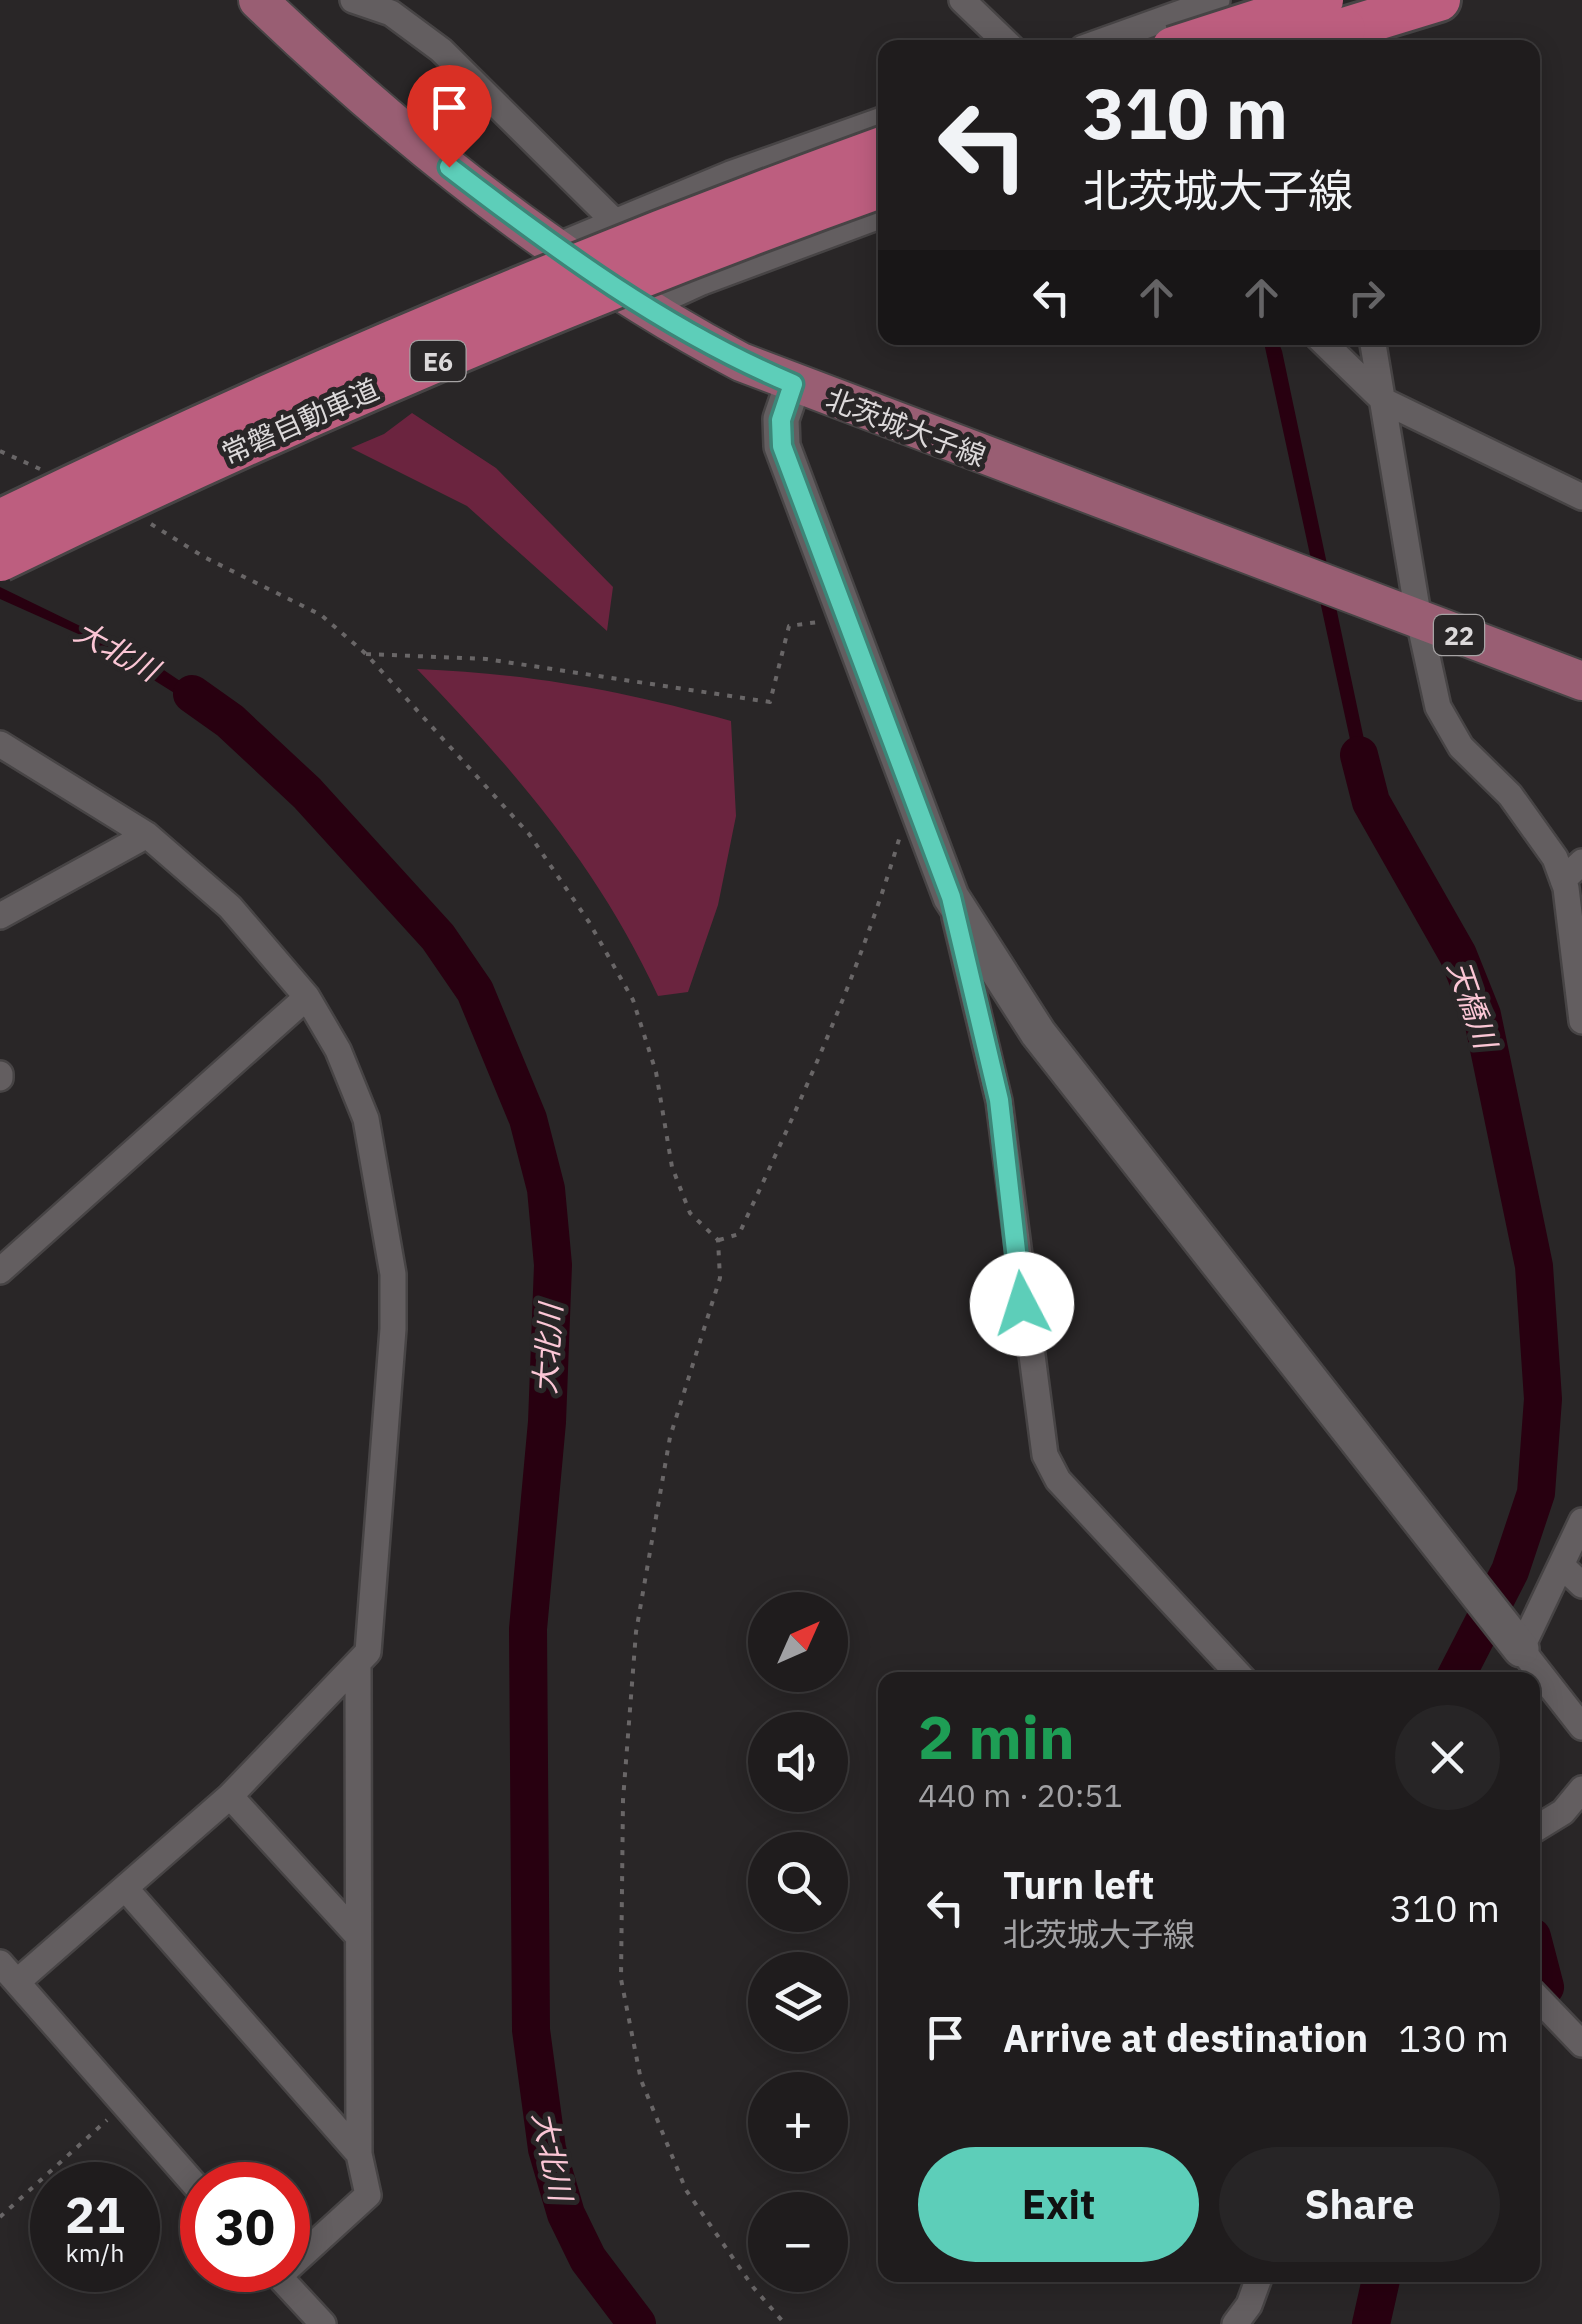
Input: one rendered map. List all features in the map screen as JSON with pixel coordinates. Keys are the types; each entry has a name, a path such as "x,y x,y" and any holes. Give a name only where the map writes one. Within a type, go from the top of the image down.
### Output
{"highway":[{"path":"1231,40 1332,26 1439,0"},
{"path":"1303,40 1332,26"},
{"name":"常磐自動車道","path":"0,521 387,344 687,222 878,151"},
{"name":"常磐自動車道","path":"0,560 341,402 699,254 878,188"}],"main road":[{"name":"北茨城大子線","path":"258,0 398,127 556,246 645,308 741,362 1582,680"}],"street":[{"path":"353,0 391,13 441,50 615,222"},
{"path":"962,0 1004,40"},
{"path":"1105,40 1217,0"},
{"path":"1311,0 1332,26"},
{"path":"556,246 730,174 878,121"},
{"path":"645,308 702,282 878,217"},
{"path":"1325,345 1384,401 1582,498"},
{"path":"1373,345 1418,620 1442,719 1461,747 1510,795 1573,871 1582,1021"},
{"path":"793,384 781,420 782,446 951,897 999,1100 1045,1455 1058,1480 1237,1672"},
{"path":"0,744 147,835 230,907 308,997 338,1050 366,1119 393,1274 393,1328 368,1652 358,1667 230,1796 125,1888 8,1972 180,2168"},
{"path":"0,916 147,835"},
{"path":"951,897 1038,1032 1540,1672"},
{"path":"0,1271 308,997"},
{"path":"1521,1648 1582,1521"},
{"path":"1561,1565 1582,1585"},
{"path":"310,2246 368,2195 360,2154 358,1667"},
{"path":"1540,1673 1582,1727"},
{"path":"1540,1826 1563,1812 1582,1789"},
{"path":"230,1796 358,1936"},
{"path":"125,1888 360,2154"},
{"path":"1540,2000 1582,2044"},
{"path":"1235,2324 1249,2306 1258,2282"},
{"path":"298,2292 323,2324"}],"path":[{"path":"0,450 53,474"},
{"path":"140,516 204,557 321,615 366,654 529,834 589,922 633,1000 656,1072 672,1167 690,1213 718,1240 720,1278 670,1437 636,1632 623,1800 621,1979 640,2080 686,2190 753,2287 785,2324"},
{"path":"366,654 486,658 770,702 789,626 848,618"},
{"path":"718,1240 740,1234 845,1000 877,913 912,794"},
{"path":"0,2218 123,2105"}],"shaded area":[{"path":"412,413 496,468 613,587 607,631 467,506 351,448 384,434"},
{"path":"417,669 576,685 731,721 736,816 718,905 688,992 658,996 609,904 552,822"}],"water":[{"path":"1265,345 1280,345 1282,351 1377,801 1364,804"},
{"path":"0,587 146,658 235,718 227,726 85,637 0,599"}],"waterway":[{"name":"大北川","path":"192,694 230,721 307,793 438,937 475,991 528,1119 546,1189 553,1265 547,1422 528,1629 531,2030 547,2149 566,2214 588,2259 637,2324"},
{"name":"天橋川","path":"1359,755 1371,802 1458,955 1482,1015 1534,1266 1543,1399 1536,1493 1510,1571 1458,1672"},
{"name":"天橋川","path":"1540,1968 1545,1987 1540,1994"},
{"name":"天橋川","path":"1371,2324 1380,2282"}],"route":[{"path":"449,167 645,308 741,362 793,384 781,420 782,446 951,897 999,1100 1022,1304"}]}
